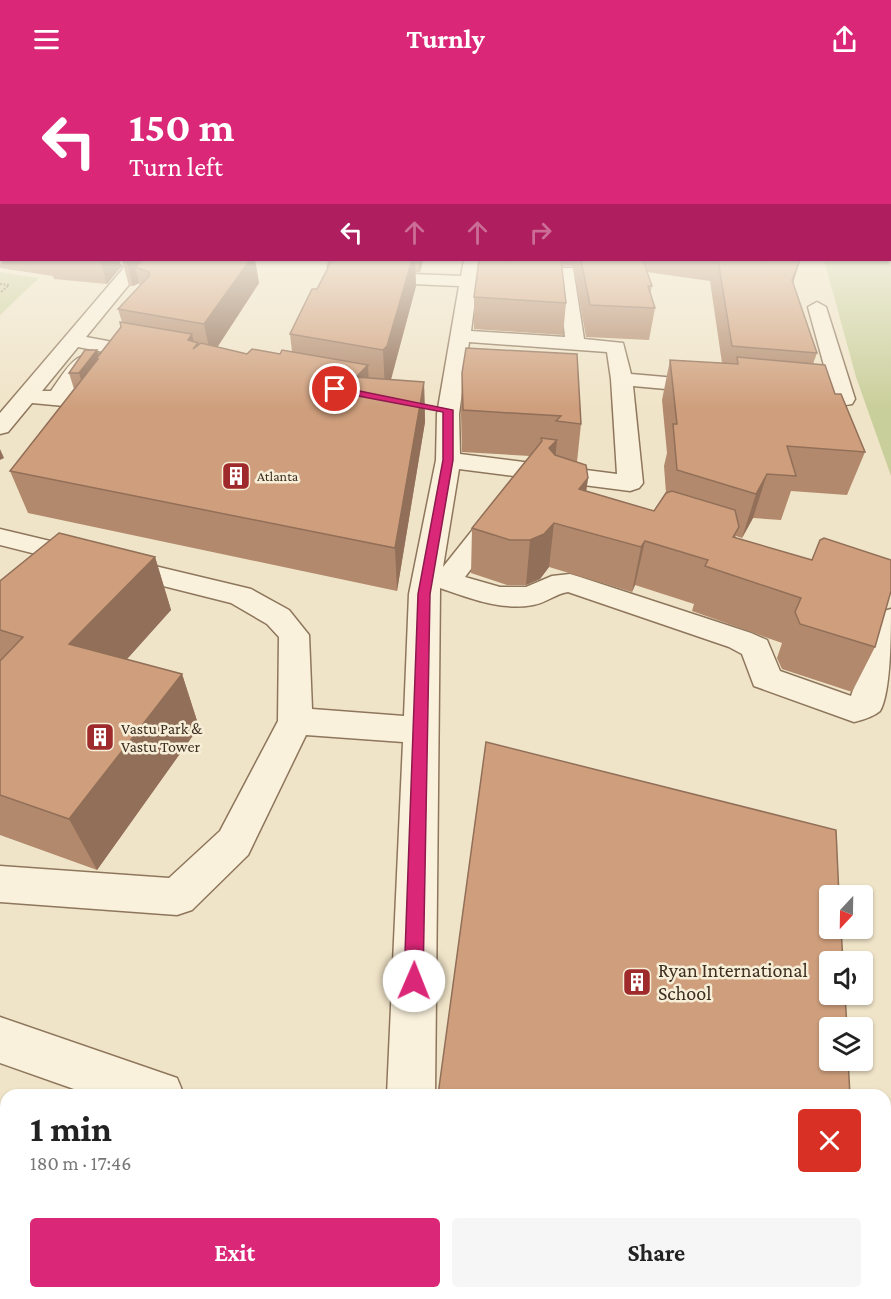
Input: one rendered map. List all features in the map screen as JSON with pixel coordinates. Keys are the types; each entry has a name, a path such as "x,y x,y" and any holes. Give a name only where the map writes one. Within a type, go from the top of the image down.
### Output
{"street":[{"path":"29,396 93,399 120,363 86,333 112,294"},
{"path":"437,578 448,464 436,408 461,336 467,294"},
{"path":"569,294 575,344"},
{"path":"0,427 95,317 111,302 125,303"},
{"path":"774,393 844,399 817,307"},
{"path":"448,464 630,483 622,379 616,347 461,336"},
{"path":"73,340 103,348 167,358"},
{"path":"54,364 103,348"},
{"path":"57,398 103,348"},
{"path":"622,379 727,389"},
{"path":"448,464 617,508"},
{"path":"411,1089 424,594 523,483"},
{"path":"0,537 241,596 278,617 294,635 295,721 234,843 177,897 0,884"},
{"path":"437,578 499,597 532,596 552,585 570,583 740,640 756,648 766,678 854,710 868,702 889,605"},
{"path":"295,721 420,730"},
{"path":"0,1040 143,1089"}],"green space":[{"path":"0,294 22,294 0,315"},
{"path":"833,294 891,294 891,476 856,377"}],"building":[{"path":"132,294 226,294 204,324 118,309"},
{"path":"310,294 402,294 387,346 383,350 290,334"},
{"path":"474,294 565,294 566,303 474,297"},
{"path":"588,294 651,294 655,308 590,305"},
{"path":"724,294 797,294 817,353 732,346"},
{"name":"Atlanta","path":"120,322 192,334 188,340 198,343 193,349 201,343 247,354 252,349 280,354 282,350 368,365 356,377 424,382 395,548 10,471 98,359 96,359 121,327"},
{"path":"466,348 577,354 581,424 556,421 561,416 463,410 462,373"},
{"path":"85,350 97,350 79,373 69,373"},
{"path":"737,357 825,365 835,394 841,394 865,452 787,446 796,476 767,474 756,494 677,470 673,424 677,424 670,360 738,364"},
{"path":"541,438 557,440 549,448 555,455 586,465 588,478 579,489 654,511 666,493 672,491 735,510 739,527 733,537 812,560 820,540 824,538 891,560 891,591 875,647 800,624 795,612 801,598 705,566 708,560 645,541 641,547 554,523 544,534 530,540 510,540 472,528 542,441"},
{"path":"59,533 155,557 69,644 182,674 69,819 0,795 0,661 23,637 0,630 0,581"},
{"name":"Ryan International School","path":"486,742 836,830 838,885 819,885 819,939 842,939 842,951 819,951 819,1005 846,1005 846,1017 819,1017 819,1071 849,1071 850,1089 439,1089"}],"place":[{"name":"Atlanta","path":"236,476"},
{"name":"Vastu Park & Vastu Tower","path":"100,737"},
{"name":"Ryan International School","path":"637,982"}],"route":[{"path":"335,389 448,410 448,460 424,594 414,981"}]}
